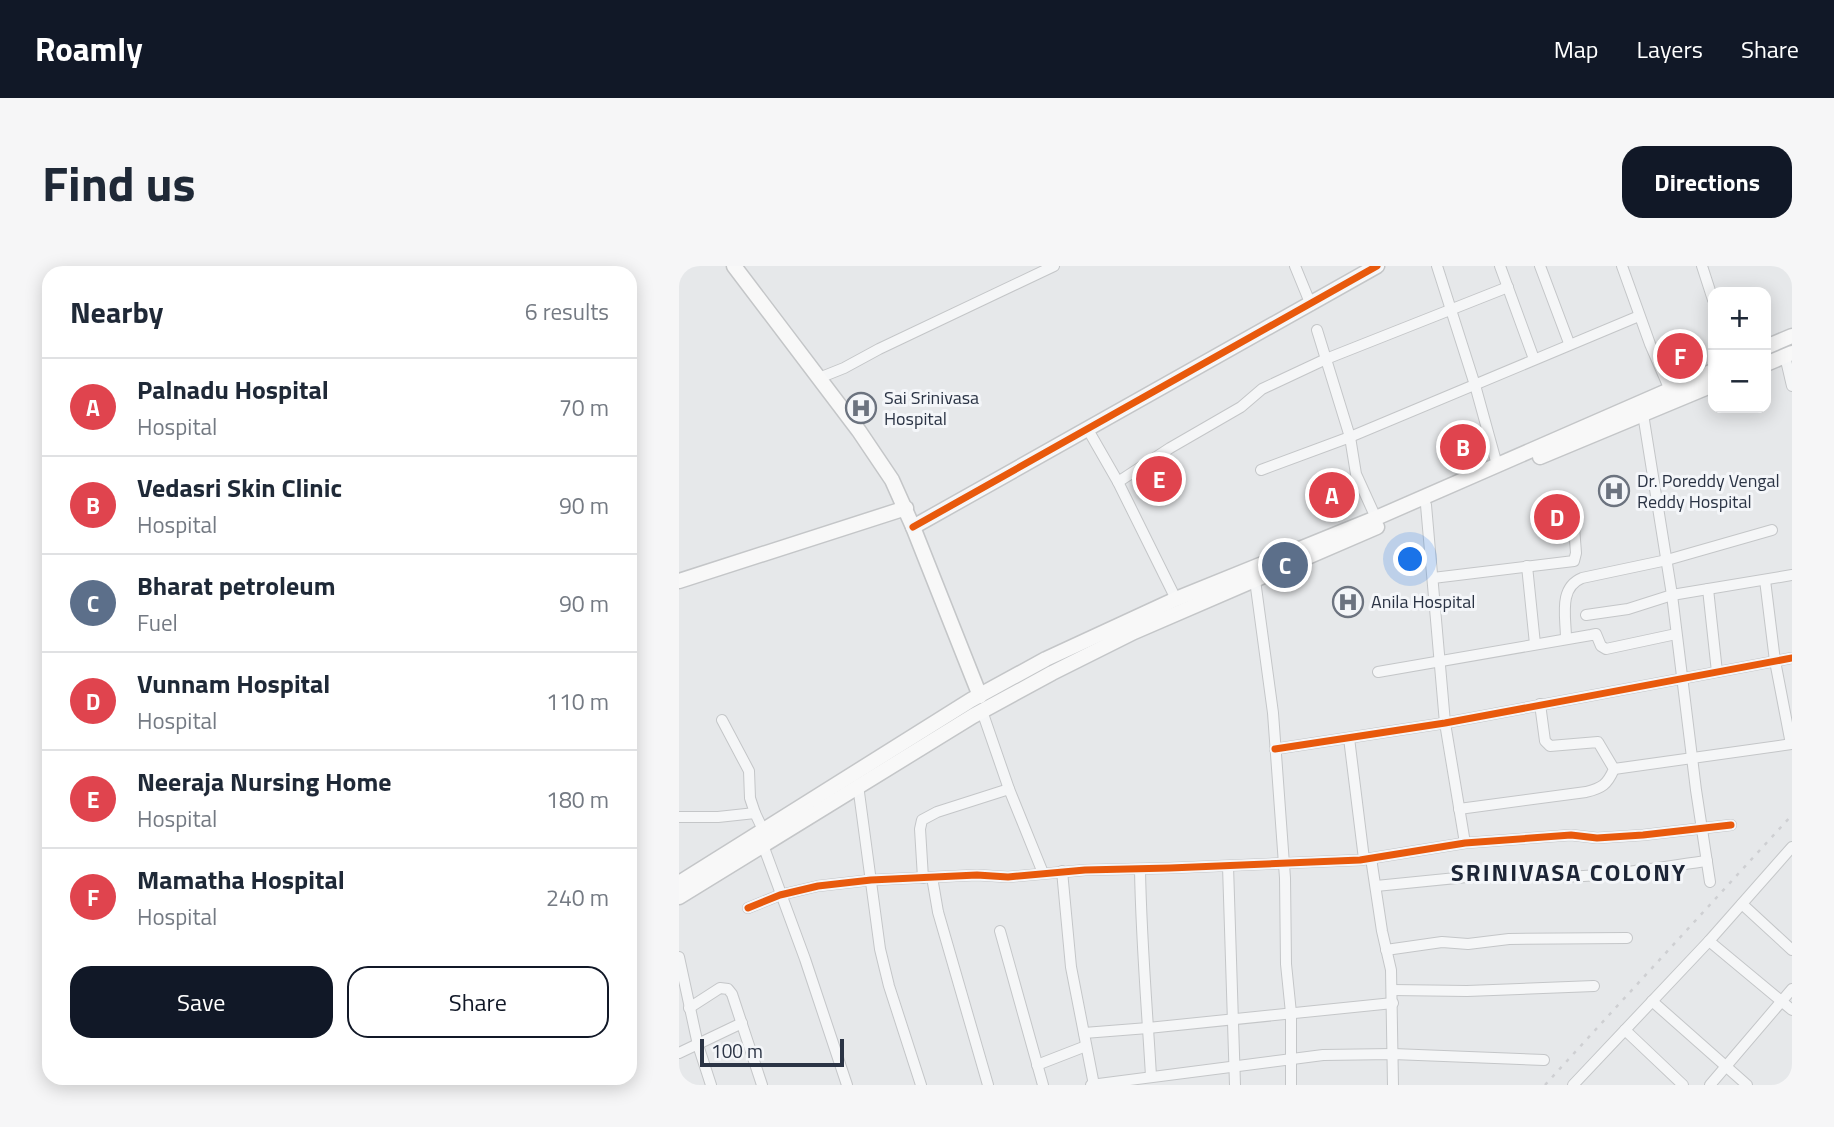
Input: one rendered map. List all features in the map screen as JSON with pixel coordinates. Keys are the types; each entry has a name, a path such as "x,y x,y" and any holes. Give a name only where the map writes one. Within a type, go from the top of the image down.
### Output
{"main road":[{"path":"734,266 859,431 892,480 906,508 980,696"},
{"path":"913,527 1377,266"},
{"path":"1771,346 1792,336"},
{"path":"1771,362 1789,355"},
{"path":"679,897 763,838 980,696 1046,659 1176,599 1376,518 1708,373"},
{"path":"679,883 858,785 977,714 1134,632 1426,505 1708,387"},
{"path":"679,581 906,508"}],"street":[{"path":"819,378 1054,266"},
{"path":"1295,266 1311,305"},
{"path":"1437,266 1452,308 1497,466"},
{"path":"1500,266 1534,359"},
{"path":"1540,266 1569,343"},
{"path":"1622,266 1669,390"},
{"path":"1702,266 1709,287"},
{"path":"1118,482 1241,407 1262,389 1326,359 1508,287"},
{"path":"1261,470 1350,437 1569,343 1639,316"},
{"path":"1317,330 1350,437 1356,474 1376,518"},
{"path":"1789,355 1792,386"},
{"path":"1643,414 1667,560 1710,882"},
{"path":"1087,428 1118,482 1176,599"},
{"path":"1426,505 1445,723 1465,843"},
{"path":"1433,578 1574,561 1573,513"},
{"path":"1566,639 1565,594 1573,582 1667,560 1772,530"},
{"path":"1527,566 1535,644"},
{"path":"1586,615 1628,610 1672,595 1792,575"},
{"path":"1255,580 1269,677 1284,863 1286,964 1291,1013 1291,1085"},
{"path":"1614,769 1792,744 1775,661 1765,580"},
{"path":"1707,589 1717,672"},
{"path":"1378,672 1596,634 1601,646 1606,649 1676,634"},
{"path":"1275,749 1445,723 1792,659"},
{"path":"1540,704 1545,741 1550,746 1598,742 1614,769"},
{"path":"977,714 1044,873"},
{"path":"722,720 749,771 750,798 847,1085"},
{"path":"1349,738 1367,858 1376,886 1392,990 1393,1085"},
{"path":"1459,809 1602,789 1614,769"},
{"path":"858,785 880,949 921,1085"},
{"path":"988,1085 927,877 920,829 922,820 937,812 1009,789"},
{"path":"679,817 755,813"},
{"path":"748,908 781,895 818,886 871,880 977,875 1008,877 1062,872 1367,858 1465,843 1571,835 1597,838 1731,825"},
{"path":"1576,1084 1792,847"},
{"path":"1376,886 1527,871 1540,877 1598,875 1707,861"},
{"path":"1228,866 1235,1085"},
{"path":"1140,869 1141,950 1151,1076"},
{"path":"1062,872 1071,967 1093,1085 1323,1055 1393,1054 1544,1060"},
{"path":"1742,904 1792,950"},
{"path":"1000,931 1043,1085"},
{"path":"1386,950 1442,942 1468,944 1509,939 1627,938"},
{"path":"1709,941 1792,1010"},
{"path":"679,957 698,1045 711,1085"},
{"path":"1392,990 1467,991 1594,986"},
{"path":"689,1008 720,988 728,989 732,994 762,1085"},
{"path":"1710,1085 1792,989"},
{"path":"1652,1001 1747,1085"},
{"path":"1084,1033 1392,1003"},
{"path":"679,1053 742,1023"},
{"path":"1625,1030 1683,1085"},
{"path":"1038,1065 1086,1046"}],"railway":[{"path":"1545,1085 1792,815"}],"cycle path":[{"path":"913,527 1377,266"},
{"path":"1275,749 1445,723 1792,658"},
{"path":"748,908 780,895 818,886 871,880 977,875 1008,877 1085,870 1360,860 1465,843 1571,835 1597,838 1643,835 1731,825"}],"place":[{"name":"Mamatha Hospital","path":"1680,356"},
{"name":"Sai Srinivasa Hospital","path":"861,408"},
{"name":"Vedasri Skin Clinic","path":"1463,447"},
{"name":"Neeraja Nursing Home","path":"1159,479"},
{"name":"Dr. Poreddy Vengal Reddy Hospital","path":"1614,491"},
{"name":"Palnadu Hospital","path":"1332,495"},
{"name":"Vunnam Hospital","path":"1557,517"},
{"name":"Bharat petroleum","path":"1285,565"},
{"name":"Anila Hospital","path":"1348,602"}],"district":[{"name":"SRINIVASA COLONY","path":"1569,873"}]}
